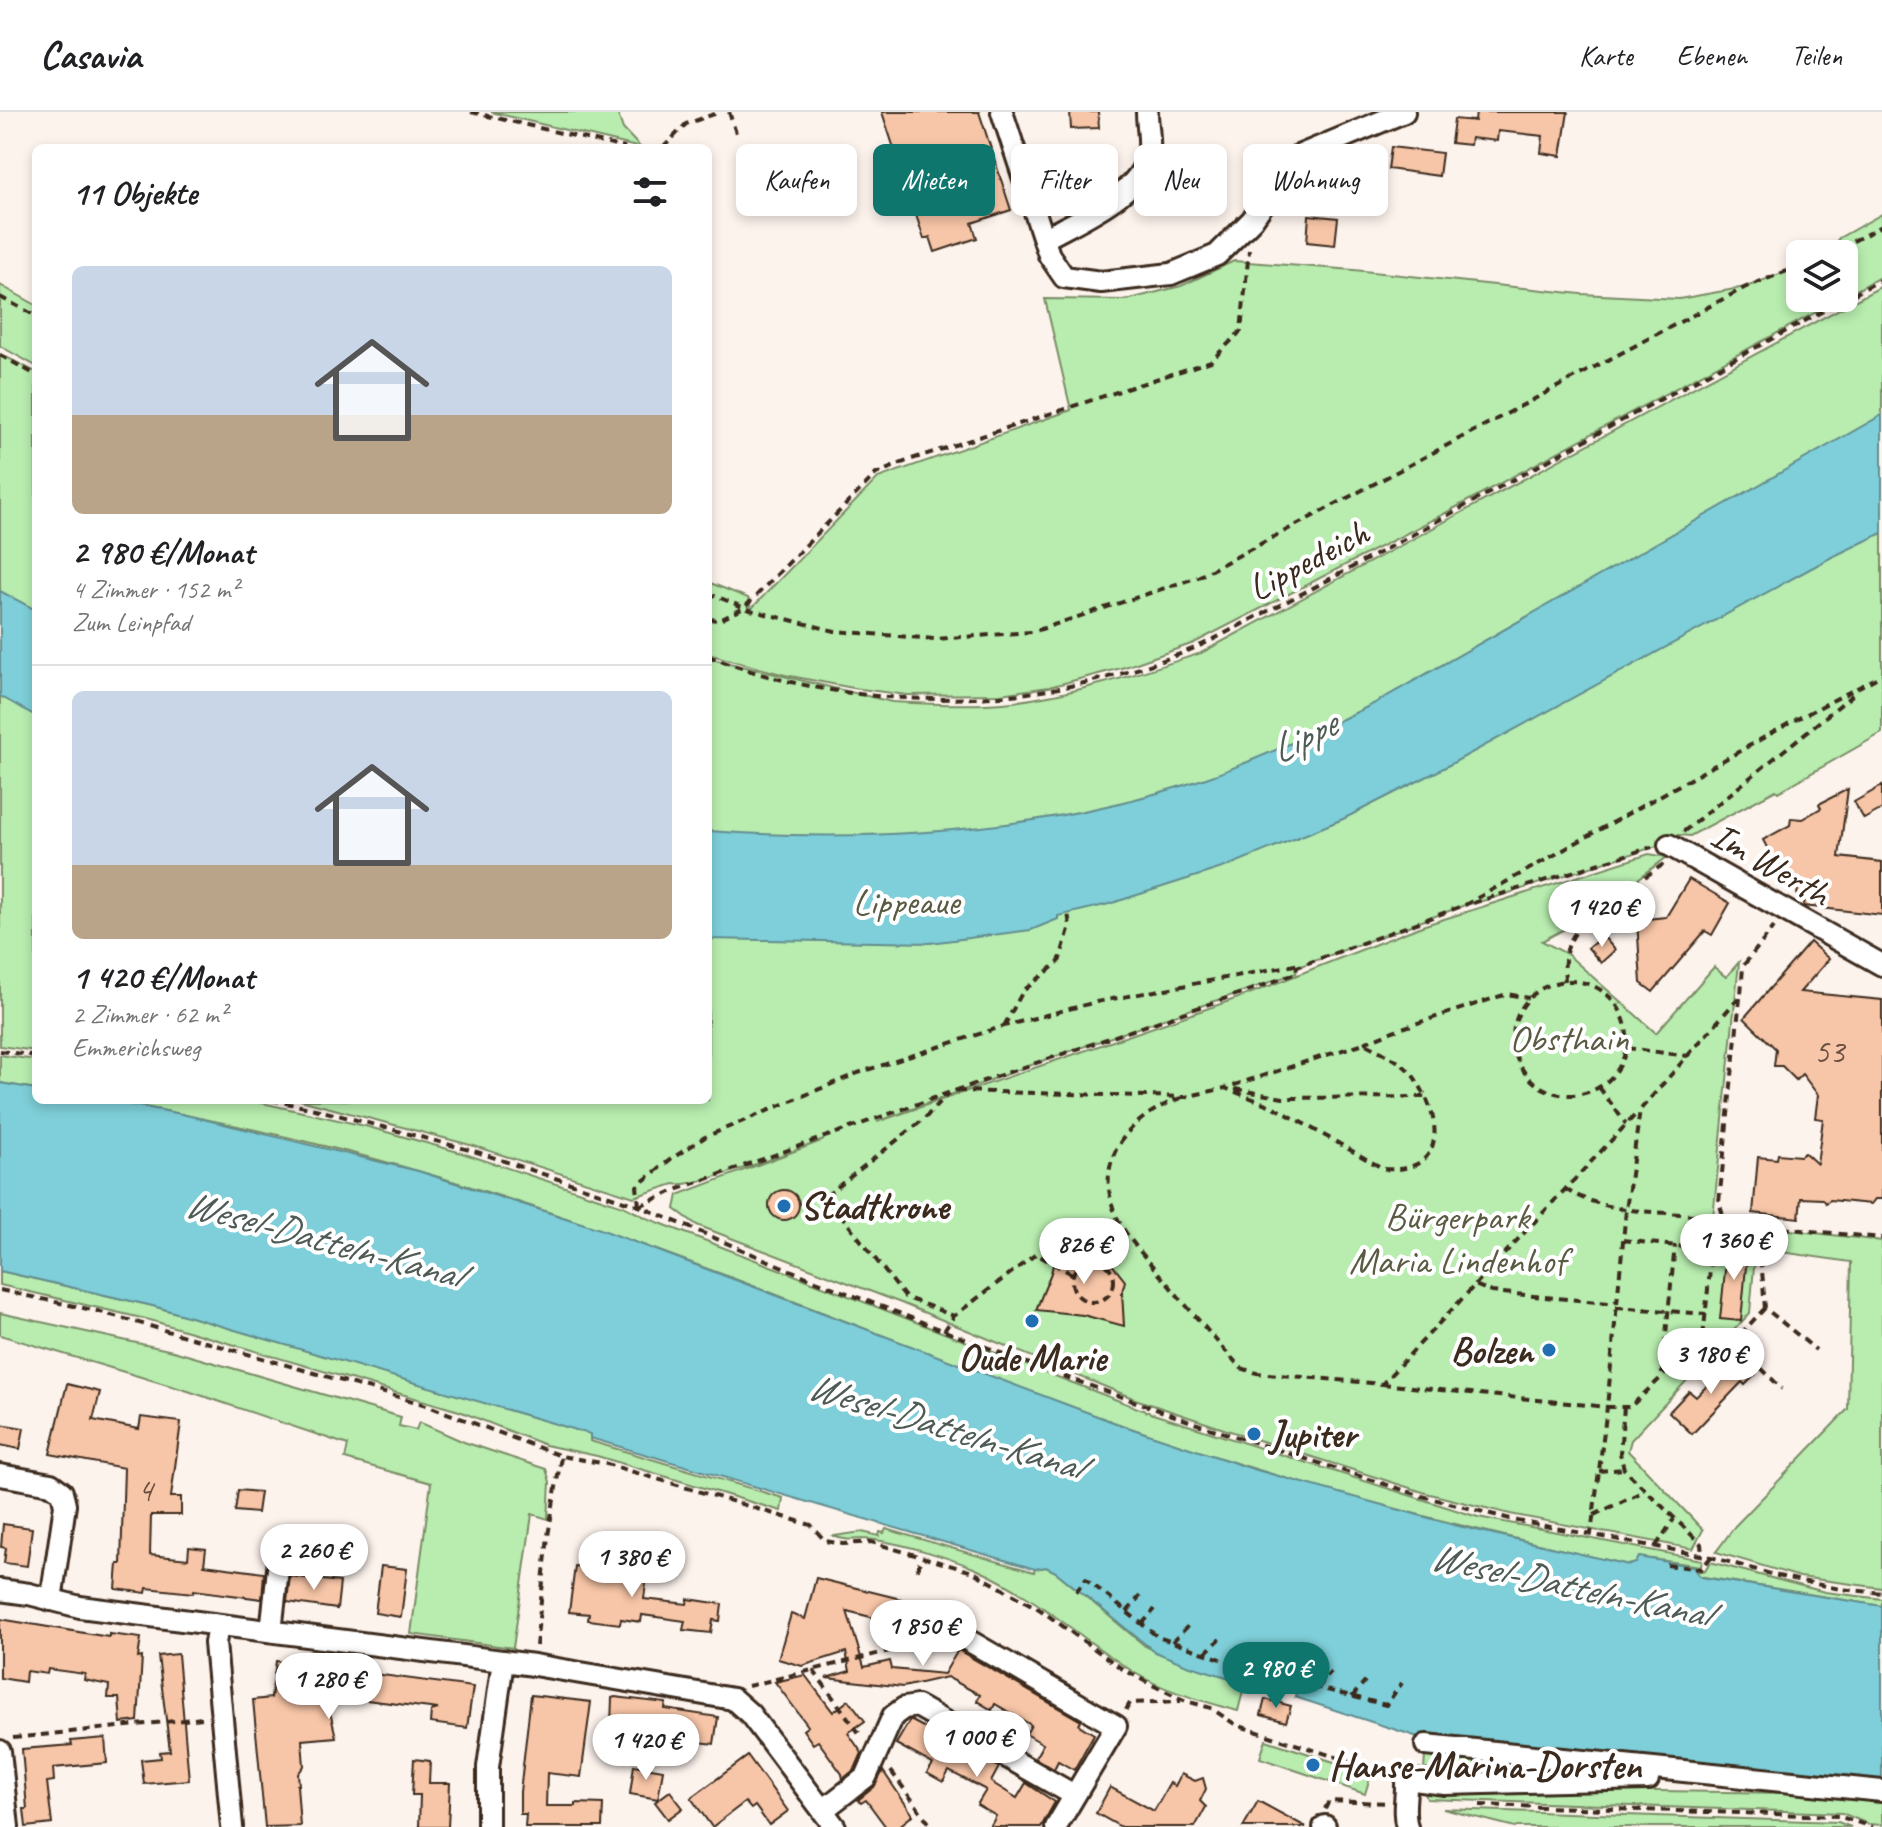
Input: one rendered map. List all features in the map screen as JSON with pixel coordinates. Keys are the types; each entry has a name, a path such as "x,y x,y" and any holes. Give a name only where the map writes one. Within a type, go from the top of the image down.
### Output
{"street":[{"path":"1002,112 1049,255 1064,277 1101,282 1171,274 1217,255 1252,220 1296,157 1404,112"},
{"path":"1044,239 1121,195 1138,177 1149,151 1147,112"},
{"name":"Im Werth","path":"1675,848 1882,965"},
{"path":"0,1475 51,1484 62,1492 65,1505 51,1600"},
{"path":"271,1631 279,1560"},
{"path":"0,1590 80,1607 534,1665 733,1699 750,1714 835,1827"},
{"path":"218,1626 215,1643 232,1827"},
{"path":"959,1635 1116,1726 1056,1827"},
{"path":"488,1827 488,1767 503,1661"},
{"path":"823,1810 866,1777 893,1716 904,1708 917,1706 1074,1795"},
{"path":"6,1744 8,1827"},
{"path":"1426,1745 1882,1791"},
{"path":"1407,1827 1403,1813 1407,1803 1406,1779 1479,1784 1720,1776"}],"path":[{"path":"471,112 608,144"},
{"path":"667,144 686,124 720,112"},
{"path":"729,112 736,133"},
{"path":"712,619 720,620 744,608 876,474 909,460 1211,361 1241,331 1252,220"},
{"path":"1855,240 1882,226"},
{"path":"712,595 744,608 835,631 935,639 1032,632 1198,577 1746,287 1786,271"},
{"name":"Lippedeich","path":"712,657 784,682 850,694 907,698 1000,697 1050,690 1126,670 1196,647 1314,588 1882,279"},
{"path":"0,297 32,314"},
{"path":"0,355 32,373"},
{"path":"1465,905 1797,719 1882,675"},
{"path":"1565,981 1564,959 1572,936 1589,918 1675,848 1679,835 1844,704 1861,687"},
{"path":"639,1206 951,1092 1259,987 1296,973 1297,967 1465,905 1660,845 1675,848"},
{"path":"1004,1026 1023,991 1059,962 1070,926 1068,913"},
{"path":"1623,1240 1710,1250 1722,1241 1724,1219 1719,1202 1743,966 1786,913"},
{"path":"639,1206 637,1186 705,1137 858,1073 1004,1026 1096,1002 1313,961"},
{"path":"1565,981 1591,986 1612,1001 1624,1022 1626,1048 1617,1071 1598,1087 1575,1095 1551,1092 1530,1080 1513,1048 1512,1035 1515,1021 1529,998 1539,990 1565,981"},
{"path":"1529,998 1507,994 1225,1088 1185,1097 1143,1116 1127,1132 1117,1151 1109,1184 1115,1212 1128,1236 1241,1368 1257,1373 1607,1407 1630,1407 1703,1338 1710,1250"},
{"path":"1382,1384 1640,1110 1741,995"},
{"path":"1699,1033 1704,1037"},
{"path":"1225,1088 1274,1107 1384,1169 1402,1170 1423,1160 1436,1138 1427,1096 1409,1070 1364,1043"},
{"path":"1626,1048 1688,1056"},
{"path":"0,1051 32,1055"},
{"path":"1598,1087 1626,1124"},
{"path":"1225,1088 1283,1098 1401,1099 1427,1096"},
{"path":"954,1316 905,1297 825,1196 924,1119 951,1092 1185,1097"},
{"path":"291,1104 477,1152 639,1206 816,1281 1126,1400 1422,1496 1518,1521 1711,1557 1778,1576 1840,1589 1882,1593"},
{"path":"1591,1534 1626,1210 1640,1110"},
{"path":"1565,1189 1576,1196 1626,1210 1882,1238"},
{"path":"1740,1224 1760,1249 1765,1308 1816,1350"},
{"path":"1662,1375 1675,1245"},
{"path":"944,1331 954,1316 1036,1254 1072,1274"},
{"path":"1097,1259 1113,1272 1115,1282 1112,1292 1104,1299 1084,1301 1076,1294 1072,1274 1086,1260 1097,1259"},
{"path":"1475,1285 1492,1292 1609,1303 1617,1300"},
{"path":"0,1290 97,1311 423,1404 561,1456 607,1464 811,1525 825,1541 843,1544 871,1542 973,1572 998,1584 1121,1668 1186,1701 1211,1708 1236,1725 1365,1769 1406,1779"},
{"path":"1616,1307 1706,1314"},
{"path":"1765,1308 1734,1341 1782,1389"},
{"path":"1624,1407 1620,1453 1624,1469 1701,1544 1702,1555"},
{"path":"534,1665 548,1536 561,1456"},
{"path":"1599,1471 1624,1469"},
{"path":"1594,1515 1644,1491"},
{"path":"1656,1546 1674,1519"},
{"path":"1667,1565 1701,1569 1711,1557"},
{"path":"917,1570 921,1558"},
{"path":"1076,1592 1086,1579 1158,1637 1273,1677"},
{"path":"1127,1612 1140,1596"},
{"path":"1142,1624 1155,1609"},
{"path":"1172,1642 1189,1625"},
{"path":"733,1699 748,1685 959,1635"},
{"path":"1205,1653 1220,1639"},
{"path":"1239,1665 1253,1650"},
{"path":"1318,1688 1331,1672"},
{"path":"1352,1697 1365,1681"},
{"path":"1299,1683 1386,1705 1402,1683"},
{"path":"1116,1726 1130,1703 1186,1701"},
{"path":"6,1744 222,1717"},
{"path":"1324,1826 1321,1818 1329,1801 1407,1803"},
{"path":"1480,1805 1838,1816 1871,1827"}],"green space":[{"path":"491,112 617,112 623,129 637,144 624,144"},
{"path":"1882,214 1882,276 1858,289 1858,240 1837,240"},
{"path":"1234,261 1354,270 1581,294 1679,299 1746,287 1786,271 1786,312 1816,312 1440,516 1194,643 1125,667 1049,687 1000,694 907,695 785,675 712,655 712,584 748,598 751,609 878,478 1071,410 1045,299 1126,300 1181,286"},
{"path":"0,285 32,303 32,364 0,346"},
{"path":"1882,286 1882,733 1778,792 1776,790 1690,836 1679,835 1669,845 1660,845 1465,905 1298,967 1296,973 877,1122 1241,997 1422,926 1649,854 1667,857 1589,916 1542,941 1567,954 1656,1033 1714,967 1726,977 1739,962 1712,1227 1749,1241 1755,1255 1750,1313 1631,1440 1628,1451 1703,1530 1693,1549 1510,1514 1426,1493 1227,1430 1135,1399 901,1303 697,1225 675,1209 678,1195 824,1140 723,1175 674,1184 634,1197 474,1146 315,1104 712,1104 712,659 892,702 948,704 1028,700 1079,690 1201,653 1834,312 1858,312 1858,299"},
{"path":"0,354 32,370 32,1050 0,1046"},
{"path":"0,1055 32,1059 32,1088 0,1083"},
{"path":"127,1104 267,1104 365,1126 462,1153 623,1206 647,1218 1153,1414 1478,1517 1702,1560 1701,1566 1639,1557 1637,1563 1629,1565 1308,1485 1119,1424 567,1218 393,1164 202,1118"},
{"path":"1740,1224 1882,1241 1882,1588 1800,1577 1716,1552 1735,1526 1848,1409 1851,1262 1760,1249"},
{"path":"0,1271 153,1306 591,1434 590,1441 783,1498 781,1511 597,1456 545,1445 459,1411 150,1320 0,1285"},
{"path":"0,1313 173,1351 401,1417 399,1426 416,1430 419,1422 464,1442 546,1469 550,1482 548,1519 532,1514 513,1648 411,1634 431,1483 345,1459 348,1445 188,1391 0,1335"},
{"path":"886,1529 1034,1572 1046,1567 1056,1572 1145,1646 1245,1683 1238,1711 1147,1680 1018,1591 976,1569 901,1545 834,1536 862,1532 879,1536"},
{"path":"1710,1562 1825,1592 1882,1599 1882,1606 1698,1576 1696,1572 1705,1570"},
{"name":"Hanse-Marina-Dorsten","path":"1266,1740 1371,1774 1365,1794 1260,1758"},
{"path":"1425,1755 1600,1773 1440,1777 1424,1771"},
{"path":"1596,1790 1788,1793 1882,1801 1882,1825 1868,1824 1842,1813 1427,1799 1425,1793"},
{"path":"1443,1809 1838,1822 1851,1827 1515,1827"}],"water":[{"path":"1882,415 1882,533 1343,819 1225,867 1109,904 1058,916 1058,919 1031,930 930,943 712,939 712,831 897,834 1023,822 1085,811 1206,778 1291,744 1373,704"},
{"path":"0,591 32,608 32,714 0,696"},
{"name":"Wesel-Datteln-Kanal","path":"0,1083 32,1088 32,1104 128,1104 182,1114 418,1171 600,1229 1121,1425 1253,1469 1454,1525 1629,1565 1636,1563 1639,1557 1697,1567 1696,1572 1701,1577 1882,1606 1882,1783 1427,1740 1295,1697 1299,1680 1277,1674 1270,1690 1155,1652 1046,1567 1035,1569 153,1306 0,1271"}],"building":[{"path":"882,112 979,112 989,144 893,144"},
{"path":"1070,112 1098,112 1099,128 1071,129"},
{"path":"1476,112 1568,112 1561,156 1541,153 1543,136 1498,131 1497,141 1471,138 1470,145 1451,143 1454,119 1475,121"},
{"path":"1391,147 1442,153 1439,176 1388,169"},
{"path":"995,161 1011,210 995,215"},
{"path":"916,216 993,216 972,223 977,238 935,252 930,237 924,239"},
{"path":"1309,216 1338,218 1335,245 1307,242"},
{"path":"1882,786 1882,809 1864,819 1854,802"},
{"path":"1848,789 1839,857 1882,862 1882,915 1804,906 1805,896 1797,896 1798,887 1783,885 1784,880 1763,840 1790,825 1791,818 1802,819 1821,808 1819,804"},
{"path":"1689,879 1730,903 1712,935 1705,931 1653,992 1641,983 1637,920 1666,917"},
{"path":"1603,936 1615,950 1601,963 1588,948"},
{"path":"1810,942 1829,959 1800,992 1882,1000 1882,1199 1875,1199 1871,1204 1830,1200 1826,1203 1823,1199 1801,1198 1799,1218 1753,1213 1758,1157 1777,1159 1778,1154 1800,1156 1805,1153 1817,1164 1823,1119 1815,1118 1818,1095 1802,1074 1796,1080 1782,1066 1774,1066 1776,1049 1744,1018"},
{"path":"784,1190 790,1191 798,1199 798,1211 790,1219 784,1220 778,1219 770,1211 769,1205 770,1199 778,1191"},
{"path":"1061,1233 1069,1243 1094,1256 1107,1258 1125,1281 1122,1292 1124,1326 1083,1315 1036,1310 1051,1273"},
{"path":"1728,1242 1748,1244 1741,1321 1720,1319"},
{"path":"1736,1356 1756,1374 1745,1385 1742,1382 1692,1434 1669,1412 1689,1391 1696,1397"},
{"path":"67,1384 100,1392 93,1420 139,1429 141,1417 181,1422 171,1497 181,1497 181,1515 151,1515 150,1555 188,1559 189,1547 206,1549 204,1565 264,1573 262,1599 194,1590 193,1593 147,1588 146,1593 116,1589 118,1564 121,1564 124,1468 50,1454"},
{"path":"0,1424 24,1428 20,1449 0,1445"},
{"path":"238,1490 260,1492 257,1513 235,1511"},
{"path":"3,1524 32,1528 27,1566 4,1563 6,1548 1,1547"},
{"path":"597,1561 628,1565 627,1573 647,1575 644,1599 687,1604 688,1599 722,1604 720,1621 713,1620 711,1633 683,1630 685,1621 642,1615 641,1622 621,1619 620,1624 588,1620 589,1614 569,1612 575,1566 595,1568"},
{"path":"381,1566 407,1569 401,1617 375,1613"},
{"path":"290,1576 340,1582 337,1609 287,1602"},
{"path":"816,1578 901,1599 894,1623 847,1611 864,1667 890,1661 892,1669 944,1674 958,1650 1081,1721 1079,1725 1094,1734 1074,1770 1058,1761 1054,1769 1035,1758 1043,1744 1026,1734 1031,1725 995,1704 992,1710 977,1701 980,1695 947,1677 903,1687 826,1678 850,1671 846,1652 802,1666 778,1659 791,1614 805,1619"},
{"path":"0,1619 109,1637 109,1634 141,1638 138,1721 121,1723 119,1698 108,1698 109,1685 84,1680 85,1674 48,1669 47,1674 26,1671 25,1682 0,1678"},
{"path":"178,1654 189,1780 144,1784 141,1760 161,1758 160,1752 170,1751 158,1656"},
{"path":"276,1661 473,1687 467,1728 430,1723 431,1711 438,1709 326,1695 336,1737 302,1740 304,1766 298,1774 297,1785 300,1826 265,1827 253,1700 271,1698"},
{"path":"805,1675 833,1712 849,1700 865,1721 848,1733 862,1753 855,1769 843,1779 818,1741 813,1744 803,1730 808,1726 775,1682"},
{"path":"531,1695 591,1702 581,1777 547,1773 546,1806 603,1804 602,1827 525,1827 526,1814 520,1814 520,1792"},
{"path":"612,1698 666,1703 665,1709 718,1717 714,1744 684,1740 684,1735 651,1730 647,1756 610,1751"},
{"path":"1265,1699 1291,1706 1286,1722 1261,1715"},
{"path":"910,1720 999,1767 991,1782 1017,1798 1026,1783 1055,1802 1041,1827 990,1827 996,1816 977,1805 986,1790 949,1771 943,1782 927,1773 933,1764 896,1744"},
{"path":"105,1738 107,1763 53,1768 54,1781 47,1782 52,1824 26,1827 22,1749 72,1745 71,1741"},
{"path":"748,1756 788,1811 769,1825 755,1806 751,1809 745,1802 712,1827 691,1798"},
{"path":"414,1759 430,1761 429,1783 450,1783 448,1827 419,1827 420,1795 412,1795"},
{"path":"634,1765 663,1770 658,1799 630,1794"},
{"path":"883,1771 913,1815 898,1827 886,1827 866,1800 861,1803 858,1800 874,1787"},
{"path":"1181,1774 1195,1781 1203,1778 1206,1789 1200,1801 1206,1807 1195,1827 1121,1827 1096,1813 1110,1787 1154,1811 1170,1783 1175,1786"},
{"path":"670,1791 683,1808 668,1819 655,1802"},
{"path":"1258,1801 1306,1827 1243,1827"}],"place":[{"name":"Stadtkrone","path":"784,1206"},
{"name":"Oude Marie","path":"1032,1321"},
{"name":"Bolzen","path":"1549,1350"},
{"name":"Jupiter","path":"1254,1434"},
{"name":"Hanse-Marina-Dorsten","path":"1313,1765"}],"water label":[{"name":"Lippe","path":"1303,737"}],"park label":[{"name":"Lippeaue","path":"906,901"},
{"name":"Obsthain","path":"1569,1038"},
{"name":"Bürgerpark Maria Lindenhof","path":"1457,1238"}]}
